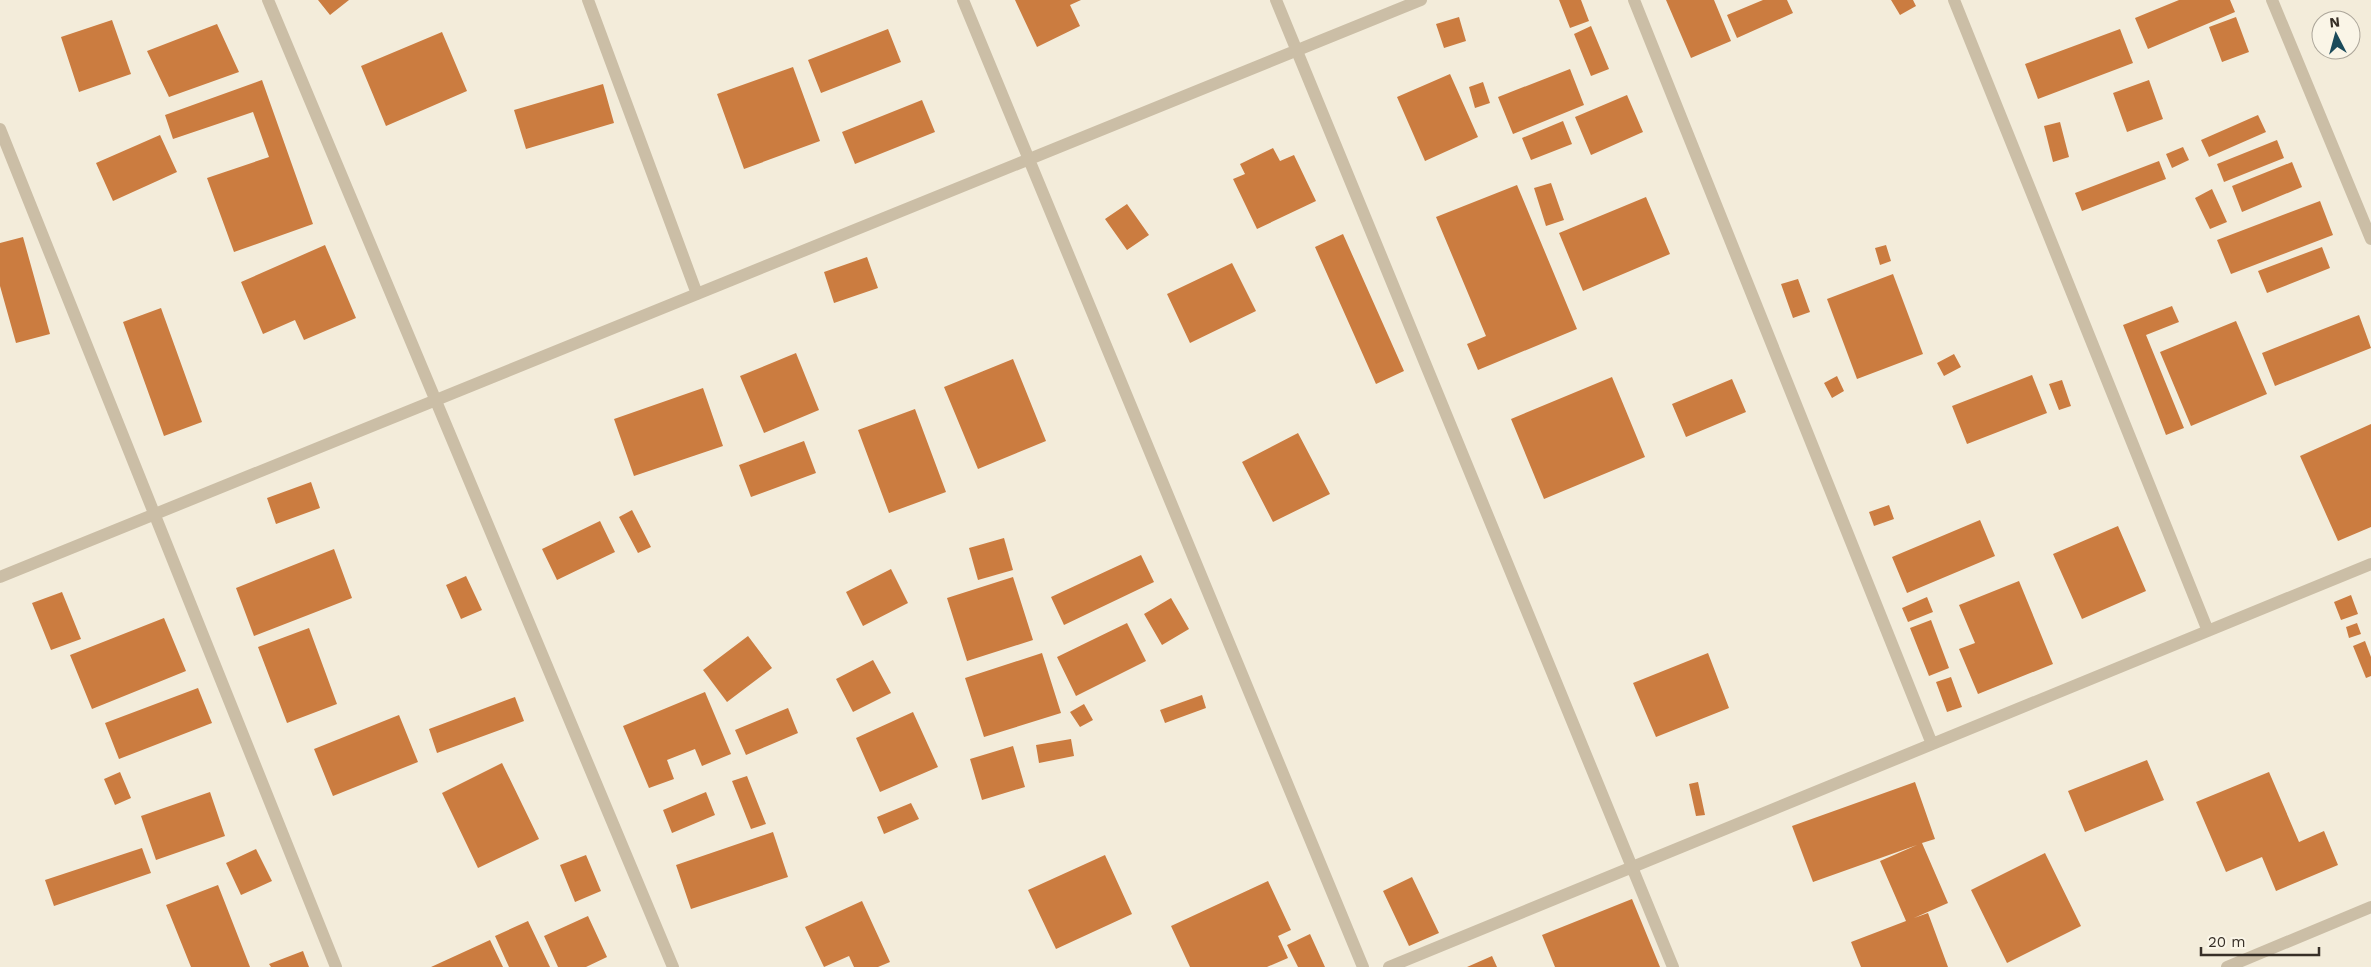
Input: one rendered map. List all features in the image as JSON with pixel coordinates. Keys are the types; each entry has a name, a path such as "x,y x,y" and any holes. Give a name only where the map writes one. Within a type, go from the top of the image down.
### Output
{"street":[{"path":"268,0 673,967"},
{"path":"588,0 697,294"},
{"path":"963,0 1363,967"},
{"path":"1276,0 1673,967"},
{"path":"0,577 1421,0"},
{"path":"1634,0 1932,744"},
{"path":"1954,0 2208,631"},
{"path":"2272,0 2371,240"},
{"path":"0,129 336,967"},
{"path":"1389,967 2371,564"},
{"path":"2227,967 2371,907"}],"building":[{"path":"318,0 349,0 330,15"},
{"path":"1015,0 1081,0 1070,5 1080,26 1037,47"},
{"path":"1559,0 1581,0 1589,21 1570,28"},
{"path":"1666,0 1714,0 1731,41 1691,58"},
{"path":"1763,0 1787,0 1793,13 1737,38 1727,15"},
{"path":"1891,0 1913,0 1916,6 1900,15"},
{"path":"2179,0 2230,0 2235,12 2148,49 2135,18"},
{"path":"1459,17 1466,41 1444,48 1436,24"},
{"path":"2236,17 2249,52 2222,62 2209,27"},
{"path":"112,20 131,74 79,92 61,37"},
{"path":"217,24 239,72 169,97 147,51"},
{"path":"1591,26 1609,69 1591,76 1574,34"},
{"path":"888,29 901,62 821,93 808,60"},
{"path":"2120,29 2133,63 2038,99 2025,64"},
{"path":"442,32 467,91 386,126 361,66"},
{"path":"793,67 820,141 744,169 717,94"},
{"path":"1570,69 1584,105 1513,134 1498,97"},
{"path":"1450,74 1478,137 1425,161 1397,97"},
{"path":"262,80 313,224 234,252 207,178 269,157 253,112 173,139 165,115"},
{"path":"2149,80 2163,119 2127,132 2113,93"},
{"path":"1483,82 1490,103 1475,108 1469,87"},
{"path":"603,84 614,123 526,149 514,110"},
{"path":"1627,95 1643,132 1591,155 1575,117"},
{"path":"922,100 935,132 855,164 842,132"},
{"path":"2258,115 2266,132 2209,157 2201,140"},
{"path":"1563,121 1572,144 1531,160 1522,138"},
{"path":"2060,122 2069,157 2053,162 2044,126"},
{"path":"160,135 177,172 113,201 96,163"},
{"path":"2277,140 2284,158 2224,182 2217,164"},
{"path":"2183,147 2189,160 2172,168 2166,154"},
{"path":"1273,148 1280,161 1294,155 1316,201 1257,229 1233,179 1245,174 1240,164"},
{"path":"2159,161 2166,179 2082,211 2075,193"},
{"path":"2292,162 2302,187 2242,212 2232,186"},
{"path":"1551,183 1564,220 1546,226 1534,188"},
{"path":"1517,185 1577,329 1478,370 1467,344 1486,336 1436,217"},
{"path":"2212,189 2227,222 2210,229 2195,198"},
{"path":"1646,197 1670,254 1583,291 1559,233"},
{"path":"2320,201 2333,235 2231,274 2217,240"},
{"path":"1127,204 1149,235 1127,250 1105,219"},
{"path":"1343,234 1404,371 1376,384 1315,247"},
{"path":"23,237 50,334 16,343 0,286 0,243"},
{"path":"325,245 356,318 304,340 295,320 263,334 241,282"},
{"path":"1886,245 1891,261 1880,265 1875,248"},
{"path":"2322,247 2330,268 2267,293 2258,271"},
{"path":"867,257 878,288 834,303 824,272"},
{"path":"1232,263 1256,311 1190,343 1167,294"},
{"path":"1893,274 1923,354 1857,379 1827,299"},
{"path":"1798,279 1810,312 1793,318 1781,284"},
{"path":"2172,306 2179,322 2146,335 2184,428 2166,435 2123,325"},
{"path":"161,308 202,422 164,436 123,322"},
{"path":"2359,315 2371,348 2275,386 2262,353"},
{"path":"2236,321 2267,394 2191,426 2160,352"},
{"path":"796,353 819,410 764,433 740,376"},
{"path":"1954,354 1961,367 1944,376 1937,363"},
{"path":"1013,359 1046,441 978,469 944,387"},
{"path":"2032,375 2047,413 1967,444 1952,406"},
{"path":"1837,376 1844,391 1832,398 1824,383"},
{"path":"1612,377 1645,457 1544,499 1511,419"},
{"path":"1732,379 1746,412 1686,437 1672,404"},
{"path":"2062,380 2071,406 2059,410 2049,384"},
{"path":"703,388 723,446 634,476 614,419"},
{"path":"915,409 946,492 889,513 858,430"},
{"path":"2371,424 2371,527 2338,541 2300,456"},
{"path":"1298,433 1330,494 1273,522 1242,462"},
{"path":"804,441 816,473 751,497 739,465"},
{"path":"311,482 320,508 276,524 267,498"},
{"path":"1889,505 1894,519 1874,526 1869,512"},
{"path":"632,510 651,547 638,553 619,517"},
{"path":"1980,520 1995,556 1907,593 1892,557"},
{"path":"600,521 615,552 557,580 542,549"},
{"path":"2118,526 2146,591 2082,619 2053,554"},
{"path":"1004,538 1013,570 978,580 969,548"},
{"path":"334,549 352,598 254,636 236,588"},
{"path":"1141,555 1154,582 1064,625 1051,597"},
{"path":"891,569 908,603 863,626 846,592"},
{"path":"466,576 482,610 461,619 446,585"},
{"path":"1013,577 1033,640 967,661 947,598"},
{"path":"2019,581 2053,664 1978,694 1959,649 1975,643 1959,605"},
{"path":"62,592 81,639 51,650 32,603"},
{"path":"2351,595 2358,614 2341,620 2334,602"},
{"path":"1927,597 1933,612 1908,622 1902,608"},
{"path":"1171,598 1189,629 1162,645 1144,614"},
{"path":"164,618 186,671 92,709 70,655"},
{"path":"1931,620 1949,668 1929,676 1910,628"},
{"path":"1127,623 1146,661 1076,696 1057,657"},
{"path":"2357,623 2361,634 2349,638 2346,627"},
{"path":"309,628 337,704 287,723 258,647"},
{"path":"748,636 772,668 727,702 703,670"},
{"path":"2365,641 2371,657 2371,676 2366,678 2353,646"},
{"path":"1042,653 1061,713 984,737 965,678"},
{"path":"1708,653 1729,708 1656,737 1633,683"},
{"path":"873,660 891,693 853,712 836,679"},
{"path":"1951,677 1962,707 1947,712 1936,682"},
{"path":"198,688 212,723 119,759 105,723"},
{"path":"705,692 731,754 702,766 695,749 667,760 674,779 649,788 623,726"},
{"path":"1202,695 1206,708 1165,723 1160,710"},
{"path":"515,697 524,721 437,753 429,729"},
{"path":"1084,704 1093,720 1080,727 1070,712"},
{"path":"788,708 798,733 746,755 735,730"},
{"path":"913,712 938,767 880,792 856,738"},
{"path":"399,715 418,762 333,796 314,749"},
{"path":"1071,739 1074,756 1039,763 1036,745"},
{"path":"1013,746 1025,787 982,800 970,759"},
{"path":"2147,760 2164,800 2085,832 2068,791"},
{"path":"502,763 539,839 478,868 442,793"},
{"path":"120,772 131,798 115,805 104,779"},
{"path":"2269,772 2299,842 2324,831 2338,865 2276,891 2262,857 2226,872 2196,802"},
{"path":"747,776 766,824 751,829 732,781"},
{"path":"1698,782 1705,815 1696,816 1689,784"},
{"path":"1915,782 1935,839 1922,843 1948,903 1914,918 1928,913 1948,967 1861,967 1851,942 1906,921 1880,861 1917,845 1813,882 1792,826"},
{"path":"210,792 225,836 156,860 141,816"},
{"path":"706,792 715,815 672,833 663,810"},
{"path":"911,803 919,819 884,834 877,817"},
{"path":"773,832 788,877 691,909 676,865"},
{"path":"142,848 151,873 54,906 45,880"},
{"path":"256,849 272,881 241,895 226,863"},
{"path":"2045,853 2081,926 2007,963 1971,890"},
{"path":"586,855 601,891 575,902 560,865"},
{"path":"1105,855 1132,914 1056,949 1028,890"},
{"path":"1412,877 1439,933 1409,946 1383,891"},
{"path":"1268,881 1291,930 1278,936 1288,958 1267,967 1190,967 1171,926"},
{"path":"218,885 250,967 191,967 166,905"},
{"path":"1632,899 1660,967 1555,967 1542,935"},
{"path":"862,901 890,962 878,967 854,967 849,956 824,967 805,927"},
{"path":"588,916 607,957 586,967 558,967 544,936"},
{"path":"528,921 550,967 509,967 495,936"},
{"path":"1310,934 1325,967 1298,967 1287,945"},
{"path":"490,940 503,967 431,967"},
{"path":"303,951 309,967 271,967 269,964"},
{"path":"1492,956 1497,967 1467,967"}]}
